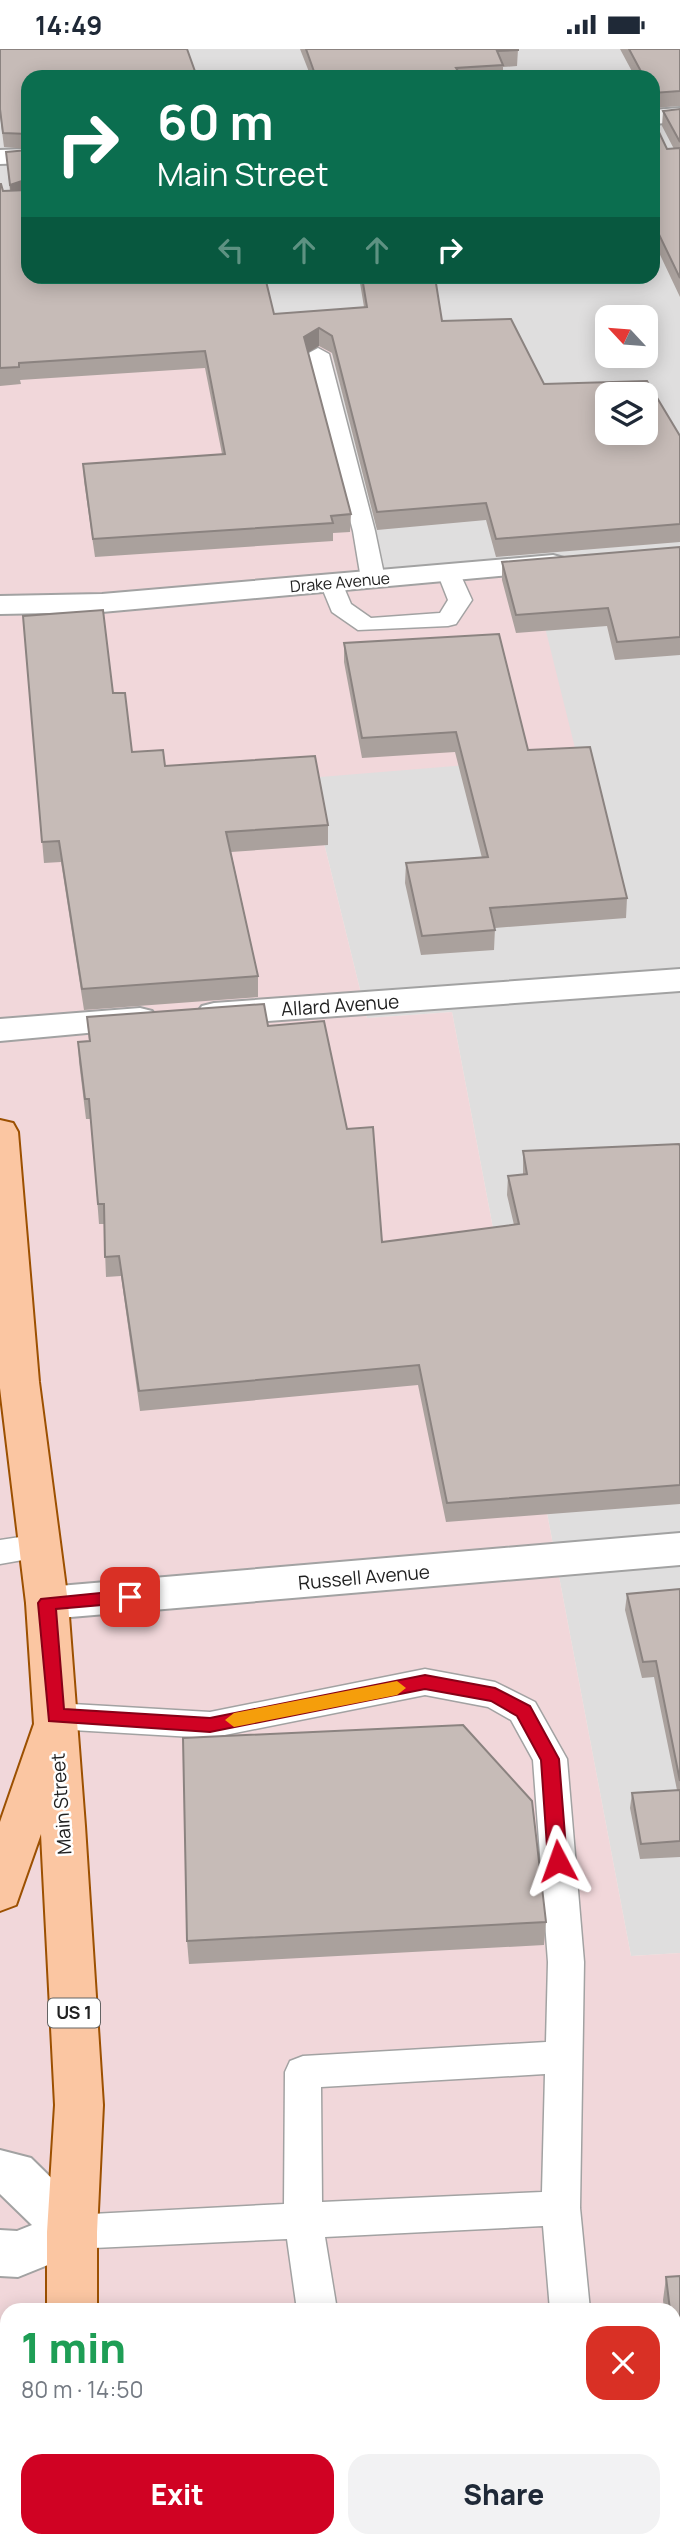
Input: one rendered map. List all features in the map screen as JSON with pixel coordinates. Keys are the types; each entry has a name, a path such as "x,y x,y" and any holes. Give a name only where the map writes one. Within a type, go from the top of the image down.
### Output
{"main road":[{"name":"Main Street","path":"0,1132 19,1383 20,1549 47,1603 79,2105 72,2232 72,2303"},
{"path":"0,1892 55,1716"}],"street":[{"path":"660,116 680,115"},
{"path":"0,157 21,156"},
{"name":"Drake Avenue","path":"0,605 102,603 575,562"},
{"name":"Allard Avenue","path":"0,1030 680,980"},
{"name":"Russell Avenue","path":"47,1603 680,1549"},
{"path":"0,2172 14,2174 72,2232 18,2254 0,2253"}],"lane":[{"path":"318,354 373,579"},
{"path":"332,583 340,607 366,625 448,619 460,600 449,572"},
{"path":"55,1716 210,1725 425,1682 495,1695 523,1711 550,1759 566,1962 561,2208 569,2303"},
{"path":"316,2303 303,2221 303,2072 565,2057"},
{"path":"72,2232 561,2208"}],"shaded area":[{"path":"0,49 680,49 680,1953 631,1956 452,1012 367,1018 308,778 382,575 172,342 156,284 660,284 660,70 21,70 21,274 0,276"},
{"path":"0,276 21,277 21,284 44,284 172,342 326,330 382,574 529,563 577,756 308,778 367,1018 452,1012 631,1956 680,1953 680,2303 0,2303 0,1397 38,1394 26,1203 0,1194"}],"building":[{"path":"0,49 187,49 194,70 21,70 21,134 3,133 0,109"},
{"path":"306,49 518,49 497,51 503,65 456,68 457,70 314,70"},
{"path":"629,49 680,49 680,91 660,92 660,70 640,70"},
{"path":"680,109 680,142 663,111"},
{"path":"660,134 667,149 680,148 680,278 660,237"},
{"path":"21,151 21,181 10,185 6,152"},
{"path":"0,184 3,191 21,190 21,284 267,284 274,314 367,307 363,284 436,284 442,321 511,319 544,384 595,383 595,445 658,445 658,399 680,436 680,524 496,539 486,503 377,512 332,336 319,328 304,337 351,514 331,516 333,523 93,539 83,464 225,454 205,351 19,363 19,367 0,368"},
{"path":"680,547 680,637 617,642 608,608 516,615 502,562"},
{"path":"103,610 113,693 125,693 132,752 163,750 165,766 315,756 328,825 226,832 258,976 82,989 59,841 42,842 23,616"},
{"path":"499,634 528,750 590,747 627,898 490,908 495,930 422,936 406,863 488,857 456,732 362,738 344,643"},
{"path":"264,1004 268,1026 324,1021 347,1129 373,1127 382,1242 519,1224 508,1176 527,1174 523,1151 679,1144 680,1485 447,1503 419,1365 139,1391 119,1256 105,1257 104,1204 98,1204 89,1099 85,1099 78,1042 90,1041 87,1017"},
{"path":"680,1589 680,1781 656,1661 643,1662 627,1594"},
{"path":"463,1725 532,1801 546,1922 187,1941 183,1738"},
{"path":"680,1790 680,1841 641,1844 632,1793"},
{"path":"680,2276 680,2303 669,2303 666,2277"}],"slow traffic":[{"path":"234,1720 397,1688"}],"route":[{"path":"130,1597 47,1603 55,1716 210,1725 425,1682 495,1695 523,1711 550,1759 558,1861"}]}
